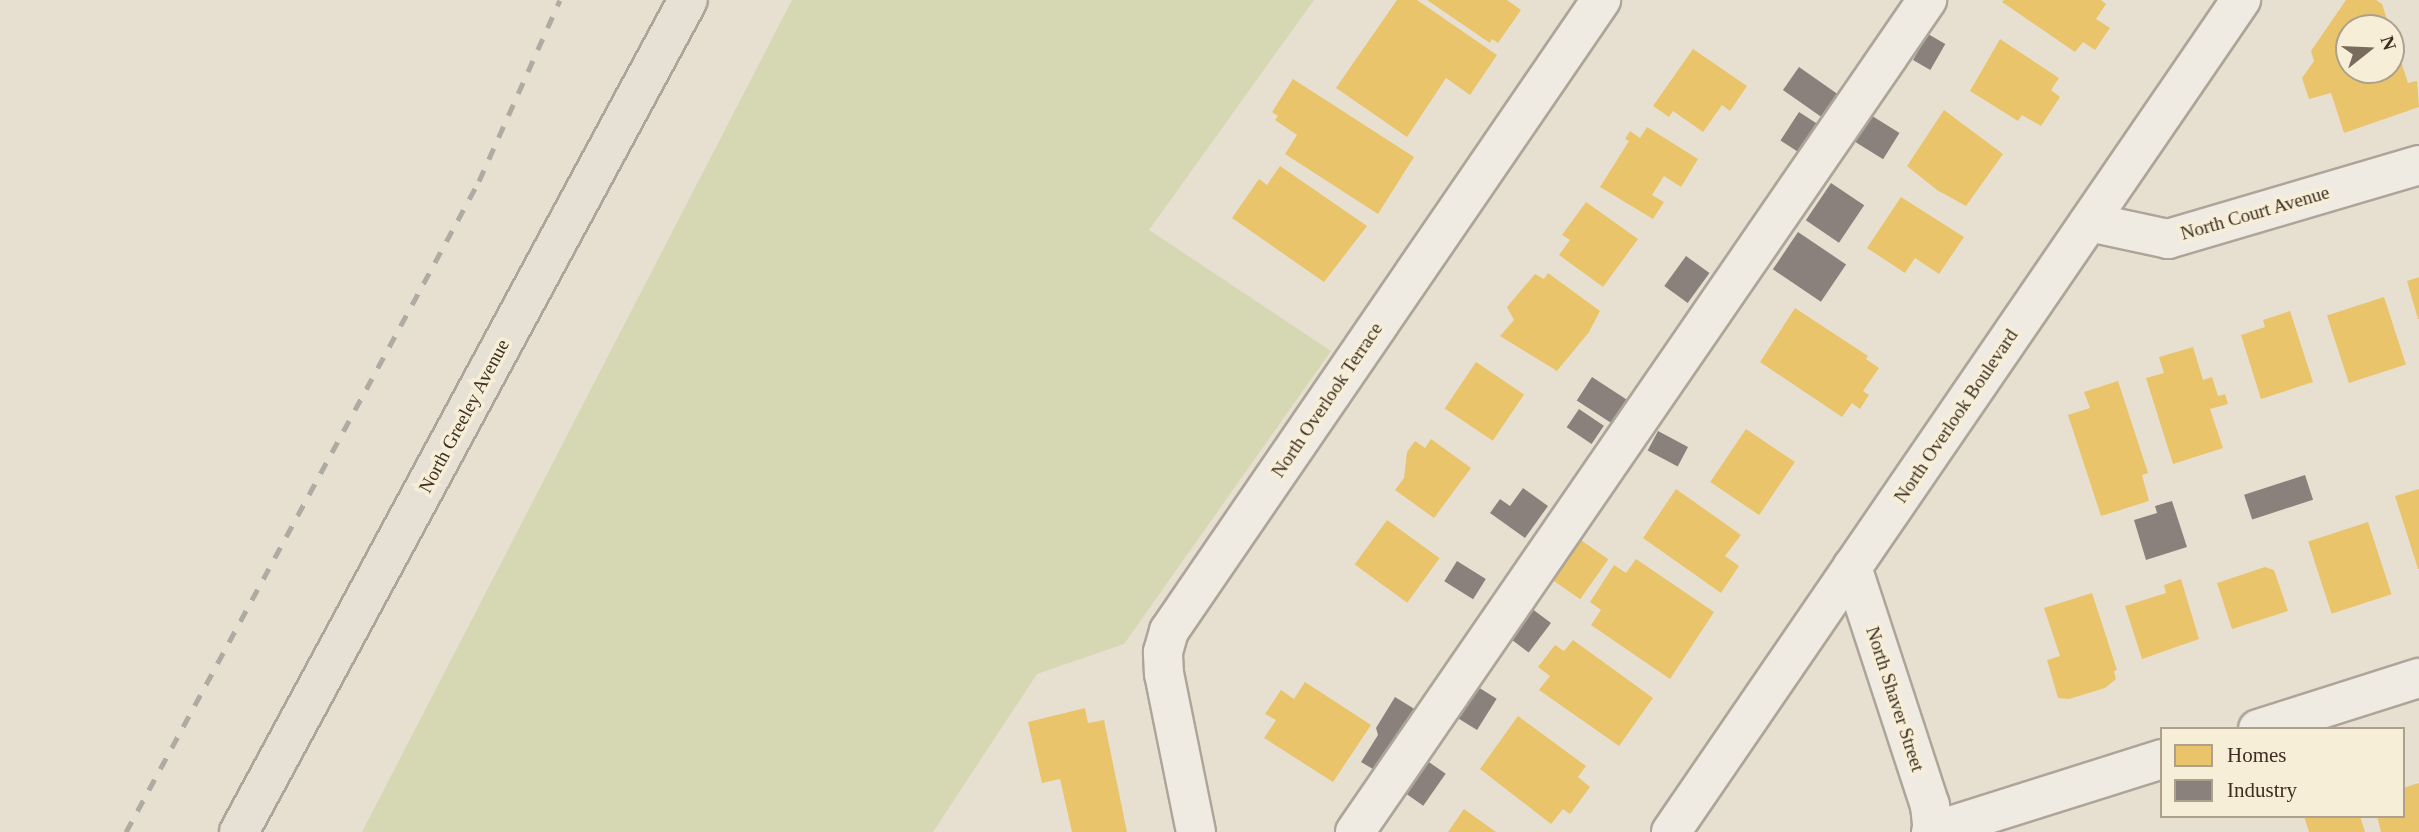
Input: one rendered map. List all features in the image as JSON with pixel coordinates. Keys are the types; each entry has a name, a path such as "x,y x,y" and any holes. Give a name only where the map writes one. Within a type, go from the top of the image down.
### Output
{"main road":[{"name":"North Greeley Avenue","path":"239,832 688,0"}],"street":[{"name":"North Overlook Terrace","path":"1196,832 1164,674 1163,652 1169,631 1601,0"},
{"path":"1355,832 1927,0"},
{"name":"North Overlook Boulevard","path":"1671,832 2241,0"},
{"name":"North Court Avenue","path":"2089,222 2168,239 2419,165"},
{"name":"North Shaver Street","path":"1852,567 1930,805 1932,832"},
{"path":"2264,727 2419,678"},
{"path":"1932,832 2160,760"}],"green space":[{"path":"792,0 1314,0 1149,230 1331,351 1124,644 1037,674 933,832 362,832"}],"building: Homes":[{"path":"1397,0 1417,0 1497,55 1470,95 1446,78 1407,137 1336,88"},
{"path":"1427,0 1507,0 1521,10 1498,43 1492,39 1490,43"},
{"path":"2101,0 2106,4 2096,19 2110,28 2095,50 2083,42 2075,52 2002,2"},
{"path":"2346,0 2376,0 2382,4 2385,14 2336,14"},
{"path":"2335,16 2335,84 2405,84 2405,74 2408,83 2417,81 2419,107 2344,133 2331,93 2309,99 2302,78 2314,61 2311,51"},
{"path":"2000,39 2059,78 2051,90 2060,97 2041,126 2022,115 2018,121 1970,91"},
{"path":"1693,49 1747,86 1730,111 1722,105 1703,132 1673,111 1669,117 1653,106"},
{"path":"1293,79 1414,157 1378,214 1285,154 1297,135 1275,120 1278,116 1272,112"},
{"path":"1944,110 2003,154 1966,206 1937,190 1907,166"},
{"path":"1647,127 1698,159 1681,187 1664,176 1652,195 1664,202 1653,219 1600,187 1629,141 1625,139 1630,131 1640,138"},
{"path":"1280,166 1367,226 1324,282 1232,218 1259,179 1267,185"},
{"path":"1901,197 1964,237 1939,274 1915,258 1905,273 1867,248"},
{"path":"1586,202 1638,239 1603,287 1559,255 1570,240 1562,235"},
{"path":"1548,273 1600,311 1589,332 1557,371 1500,336 1514,320 1507,307 1535,274 1544,279"},
{"path":"2419,277 2419,319 2418,319 2407,281"},
{"path":"2384,297 2406,365 2349,383 2327,316"},
{"path":"1795,308 1868,356 1866,359 1879,368 1863,391 1869,395 1860,409 1852,403 1842,417 1760,362"},
{"path":"2290,311 2313,382 2261,399 2241,335 2265,327 2263,320"},
{"path":"2193,347 2203,380 2212,377 2218,396 2225,394 2228,404 2210,409 2223,448 2173,464 2146,378 2164,373 2159,357"},
{"path":"1476,362 1524,394 1493,441 1445,408"},
{"path":"2118,381 2148,473 2142,475 2149,501 2101,516 2068,415 2090,408 2084,392"},
{"path":"1746,429 1795,462 1759,515 1710,482"},
{"path":"1431,439 1471,468 1434,518 1395,490 1404,478 1407,452 1415,441 1425,448"},
{"path":"1676,489 1741,535 1725,556 1739,566 1721,593 1643,538"},
{"path":"2419,489 2419,569 2418,569 2395,496"},
{"path":"1387,520 1440,558 1407,603 1355,564"},
{"path":"2368,522 2391,594 2332,614 2308,541"},
{"path":"1578,538 1608,559 1580,599 1550,578"},
{"path":"1636,559 1714,612 1670,679 1591,625 1601,610 1590,602 1614,565 1626,573"},
{"path":"2265,567 2274,570 2288,611 2232,629 2217,583"},
{"path":"2181,579 2199,639 2142,659 2125,606 2166,593 2164,585"},
{"path":"2092,593 2117,670 2114,671 2116,679 2105,688 2069,699 2058,698 2047,660 2060,656 2044,608"},
{"path":"1573,640 1653,698 1619,746 1539,690 1550,676 1538,667 1555,645 1564,651"},
{"path":"1305,682 1371,725 1333,782 1264,738 1276,720 1265,714 1281,690 1294,699"},
{"path":"1085,708 1088,723 1104,720 1127,832 1072,832 1060,779 1042,783 1028,722"},
{"path":"1518,716 1586,766 1578,777 1590,787 1570,814 1563,809 1551,824 1480,769"},
{"path":"2419,783 2419,832 2381,832 2378,818 2405,818 2405,787"},
{"path":"1464,809 1496,832 1448,832"},
{"path":"2305,818 2361,818 2365,832 2309,832"}],"building: Industry":[{"path":"1928,34 1945,44 1930,70 1913,60"},
{"path":"1799,67 1838,94 1821,117 1783,90"},
{"path":"1799,112 1819,125 1801,154 1780,141"},
{"path":"1869,114 1900,133 1883,159 1853,140"},
{"path":"1831,183 1864,205 1839,243 1806,220"},
{"path":"1798,232 1846,264 1821,302 1773,269"},
{"path":"1686,256 1709,273 1688,303 1664,286"},
{"path":"1592,377 1628,400 1613,424 1577,400"},
{"path":"1579,409 1604,426 1592,444 1567,427"},
{"path":"1658,431 1688,447 1678,466 1648,450"},
{"path":"2305,475 2313,500 2252,520 2244,495"},
{"path":"1523,488 1548,506 1525,538 1490,513 1500,499 1510,506"},
{"path":"2172,501 2187,547 2146,560 2134,520 2157,513 2155,506"},
{"path":"1457,561 1486,579 1473,599 1444,581"},
{"path":"1531,608 1551,623 1529,653 1509,638"},
{"path":"1478,687 1497,699 1477,730 1458,718"},
{"path":"1395,697 1421,713 1383,775 1361,762 1378,735 1376,728"},
{"path":"1426,760 1446,774 1423,806 1404,792"}],"railway":[{"path":"126,832 479,181 560,0"}]}
